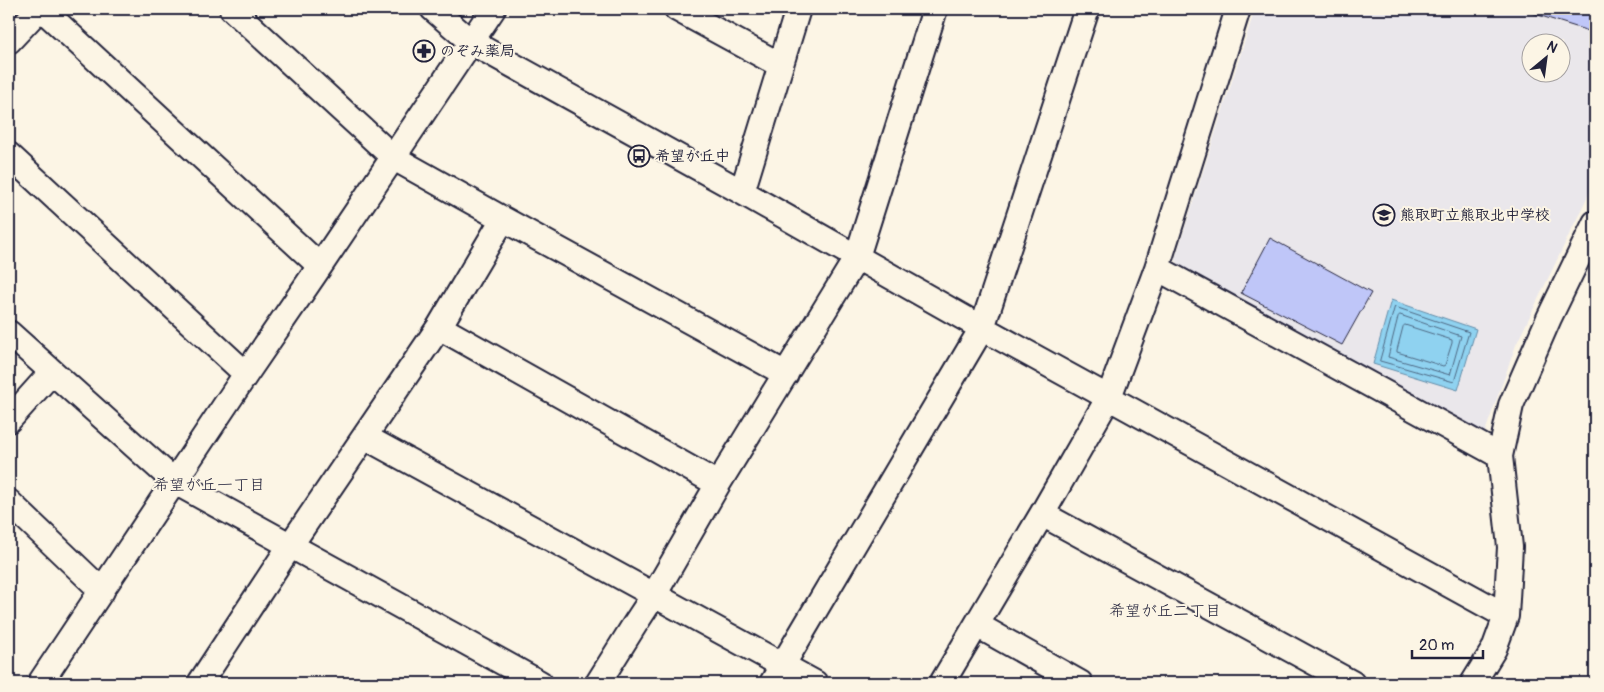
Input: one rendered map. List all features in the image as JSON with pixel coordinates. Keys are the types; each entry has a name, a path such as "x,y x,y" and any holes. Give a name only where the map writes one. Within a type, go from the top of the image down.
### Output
{"street":[{"path":"9,41 41,9 320,266"},
{"path":"232,9 394,158 503,220 786,374"},
{"path":"433,9 471,42 982,328 1506,616"},
{"path":"40,683 493,9"},
{"path":"677,9 780,65"},
{"path":"742,192 798,9"},
{"path":"598,683 654,596 718,484 857,257 935,9"},
{"path":"777,674 982,328 1088,9"},
{"path":"942,683 1109,397 1157,268 1232,10"},
{"path":"9,155 246,374"},
{"path":"208,681 290,546 439,327 503,220"},
{"path":"1473,683 1494,649 1506,616 1510,547 1500,456 1511,405 1549,318 1595,223"},
{"path":"1157,268 1500,456"},
{"path":"439,327 718,484"},
{"path":"9,333 175,482 540,683"},
{"path":"9,420 52,372"},
{"path":"365,437 654,596 777,674 815,683"},
{"path":"9,502 102,591"},
{"path":"1042,514 1352,683"},
{"path":"977,625 1080,683"}],"shaded area":[{"name":"熊取町立熊取北中学校","path":"1255,9 1595,9 1595,181 1516,345 1485,432 1480,433 1185,273 1175,259"}],"water":[{"path":"1391,300 1476,329 1458,390 1373,364"}],"building":[{"path":"1519,9 1595,9 1595,33"},
{"path":"1270,238 1371,293 1342,345 1241,293"}],"place":[{"name":"のぞみ薬局","path":"424,51"},
{"name":"希望が丘中","path":"639,156"},
{"name":"熊取町立熊取北中学校","path":"1384,215"}],"district":[{"name":"希望が丘一丁目","path":"209,485"},
{"name":"希望が丘二丁目","path":"1165,611"}]}
